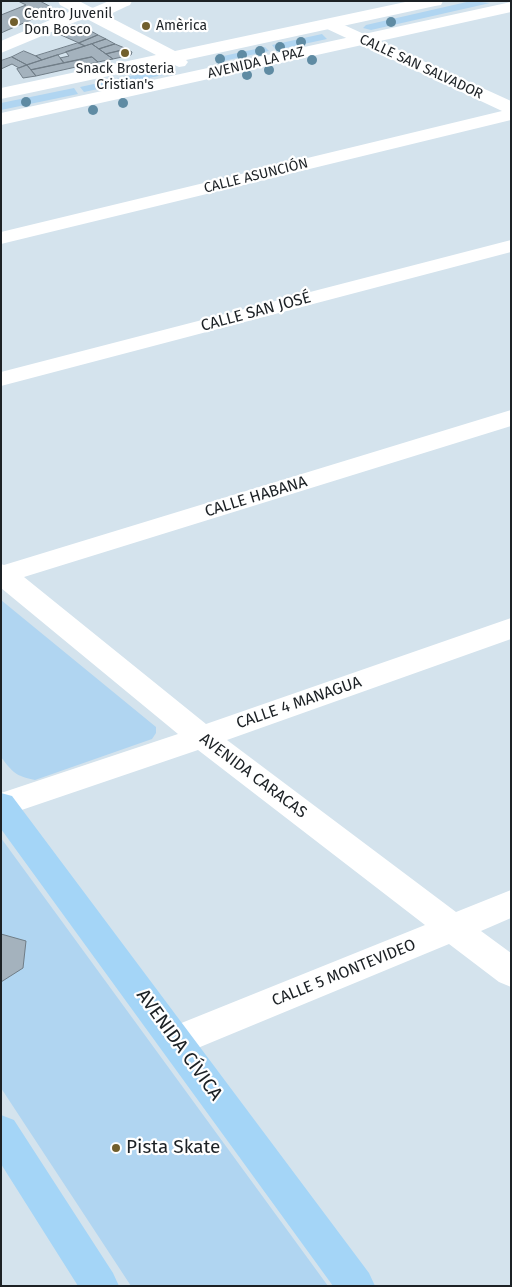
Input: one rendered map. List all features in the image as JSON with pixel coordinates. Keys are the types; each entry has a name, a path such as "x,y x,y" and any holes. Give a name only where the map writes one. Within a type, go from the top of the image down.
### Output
{"main road":[{"name":"AVENIDA CÍVICA","path":"1,805 356,1286"},
{"path":"1,1132 100,1286"}],"street":[{"path":"66,1 174,57 194,77"},
{"path":"1,48 124,1"},
{"name":"AVENIDA LA PAZ","path":"1,94 435,1"},
{"name":"AVENIDA LA PAZ","path":"1,119 511,7"},
{"name":"CALLE SAN SALVADOR","path":"331,24 511,108"},
{"name":"CALLE ASUNCIÓN","path":"1,238 511,114"},
{"name":"CALLE SAN JOSÉ","path":"1,379 511,246"},
{"name":"CALLE HABANA","path":"2,574 511,418"},
{"name":"AVENIDA CARACAS","path":"2,574 202,737 511,972"},
{"name":"CALLE 4 MANAGUA","path":"1,805 202,737 511,628"},
{"name":"CALLE 5 MONTEVIDEO","path":"176,1041 511,904"}],"shaded area":[{"path":"471,1 490,3 371,30 363,28 366,25"},
{"path":"322,34 327,39 276,50 272,45"},
{"path":"265,47 269,51 219,62 214,58"},
{"path":"158,70 163,75 84,92 80,87"},
{"path":"74,88 78,94 1,110 1,103"},
{"path":"1,600 156,727 156,733 152,739 35,780 23,777 12,770 1,757"},
{"path":"1,838 328,1286 131,1286 1,1088"}],"building":[{"name":"Centro Juvenil Don Bosco","path":"1,1 40,1 53,10 1,33"},
{"path":"1,1 18,1 26,5 1,15"},
{"path":"77,28 91,31 81,35 71,30"},
{"path":"71,30 81,35 91,31 98,35 79,43 61,35"},
{"path":"98,35 106,39 85,46 79,43"},
{"path":"106,39 115,44 99,49 92,44"},
{"path":"78,43 85,46 42,60 36,56"},
{"path":"92,44 113,59 98,62 92,57 64,63 60,58 69,56 66,52"},
{"path":"115,44 127,49 106,54 99,49"},
{"path":"127,49 132,52 131,55 113,59 106,54"},
{"path":"24,51 42,60 27,65 12,57"},
{"path":"58,55 64,63 31,70 27,65"},
{"path":"12,57 27,65 19,68 12,64 1,69 1,61"},
{"path":"92,57 98,62 36,76 31,70"},
{"path":"27,65 36,76 23,78 17,69"},
{"path":"1,934 26,941 23,968 1,982"}],"place":[{"name":"Centro Juvenil Don Bosco","path":"14,22"},
{"name":"Amèrica","path":"146,26"},
{"name":"Snack Brosteria Cristian's","path":"125,53"},
{"name":"Pista Skate","path":"116,1148"}]}
